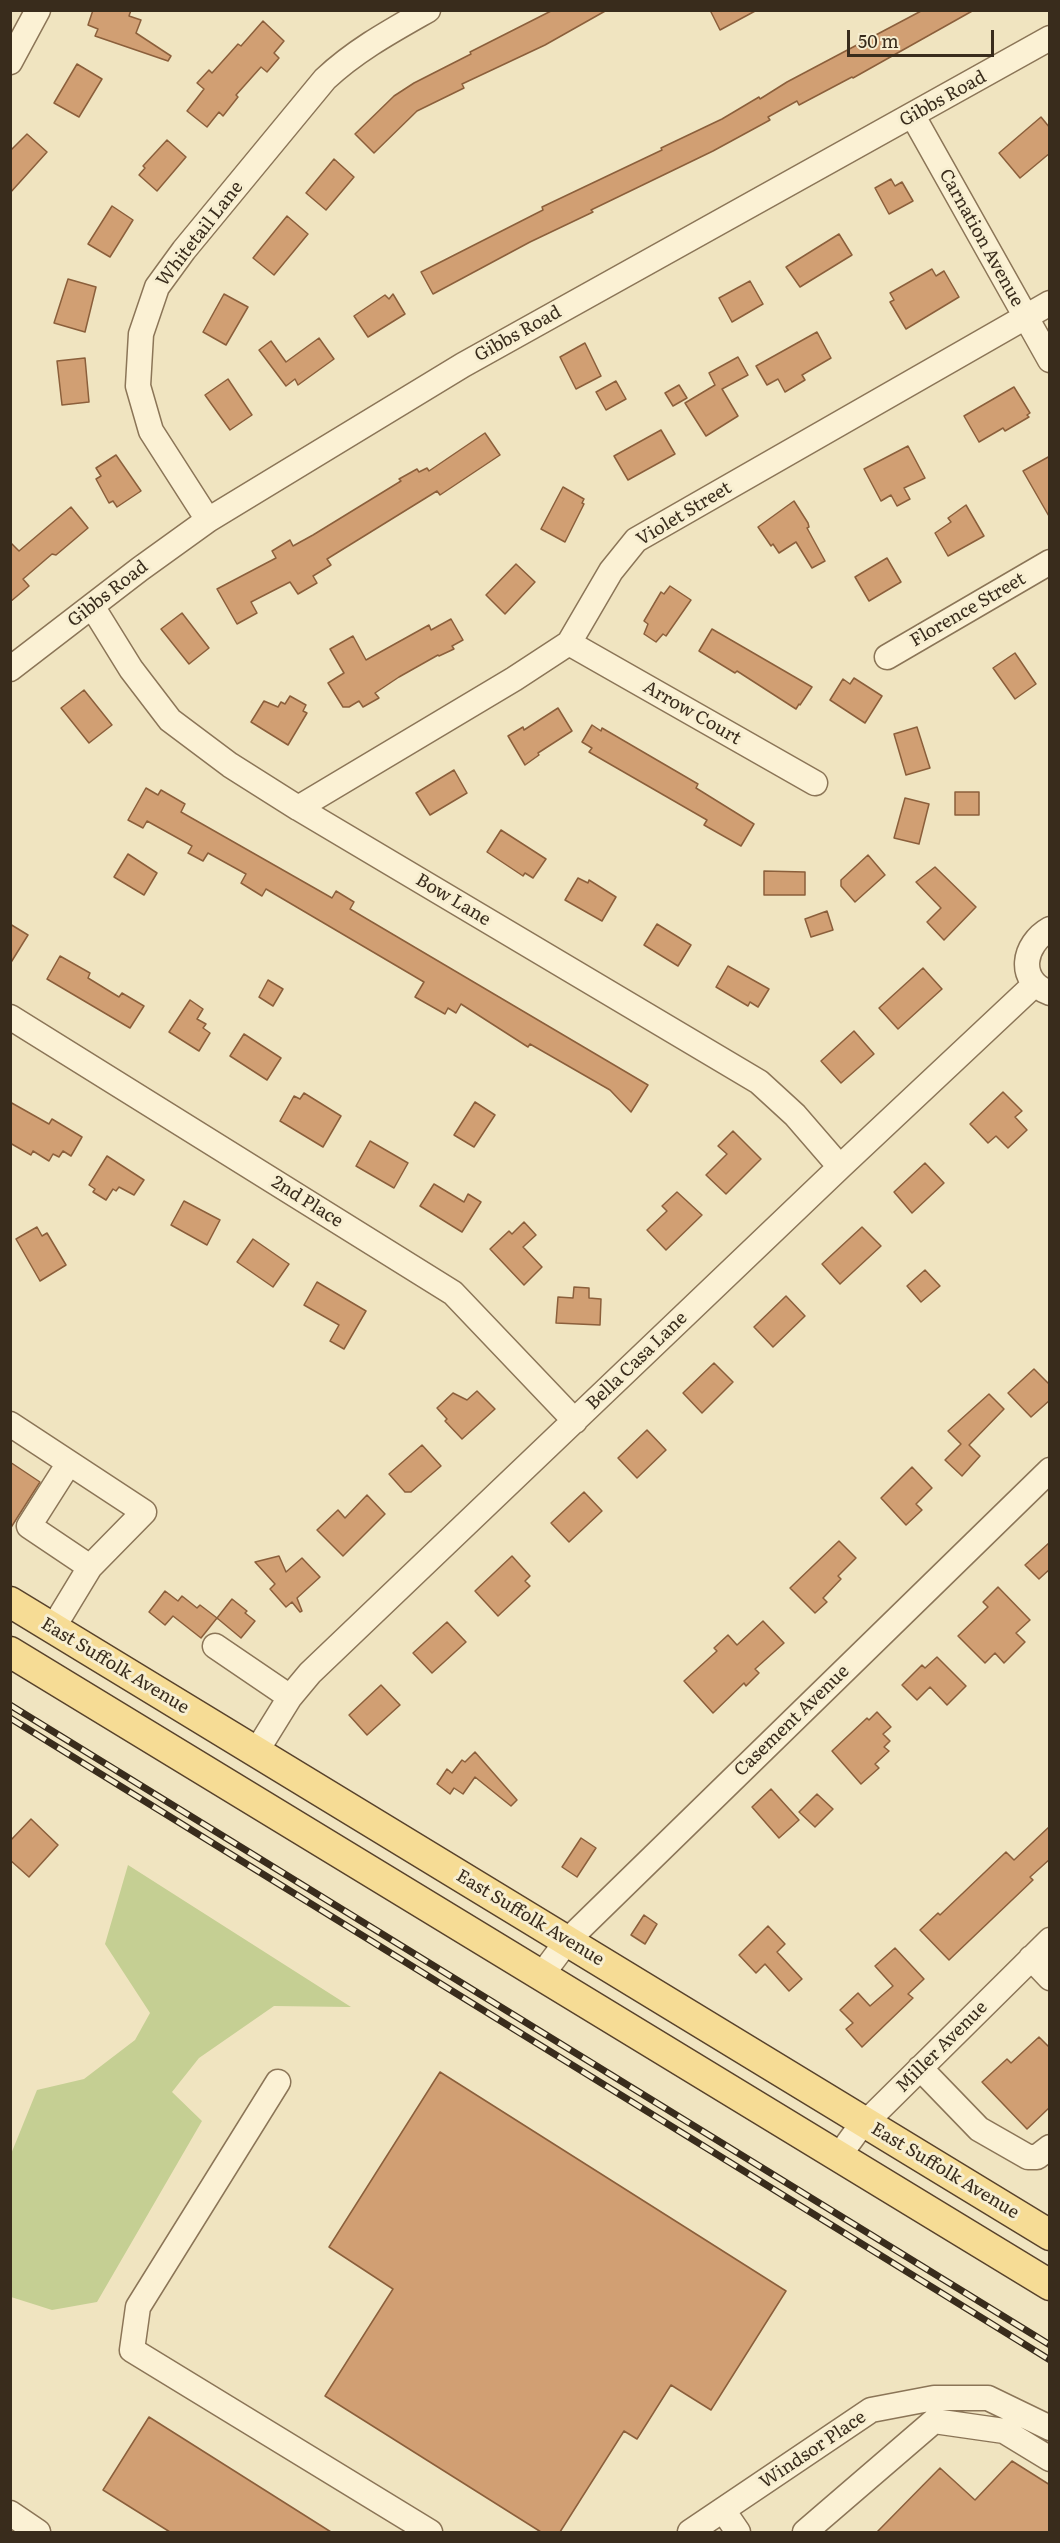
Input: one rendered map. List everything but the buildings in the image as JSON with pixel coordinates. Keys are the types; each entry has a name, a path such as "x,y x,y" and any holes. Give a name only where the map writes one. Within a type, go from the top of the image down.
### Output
{"main road":[{"name":"East Suffolk Avenue","path":"10,1602 1050,2235"},
{"path":"10,1652 1050,2285"}],"street":[{"path":"10,62 38,10"},
{"name":"Whitetail Lane","path":"208,520 151,431 138,386 141,334 157,287 184,250 325,79 345,60 374,40 428,10"},
{"name":"Gibbs Road","path":"10,669 208,520 463,365 1050,38"},
{"name":"Carnation Avenue","path":"913,116 1050,360"},
{"name":"Violet Street","path":"298,808 514,679 569,643 610,571 636,540 1050,303"},
{"name":"Florence Street","path":"887,657 1050,562"},
{"name":"Bow Lane","path":"92,606 131,669 170,720 230,765 298,808 759,1082 795,1115 840,1167"},
{"name":"Arrow Court","path":"569,643 815,783"},
{"name":"Bella Casa Lane","path":"256,1752 291,1697 310,1673 840,1167 1042,989 1028,973 1026,960 1030,947 1038,936 1050,929"},
{"name":"2nd Place","path":"10,1017 453,1293 575,1421"},
{"path":"10,1424 144,1512 90,1567 54,1628"},
{"path":"69,1463 29,1526 90,1567"},
{"name":"Casement Avenue","path":"541,1976 567,1941 1050,1470"},
{"path":"215,1646 291,1697"},
{"name":"Miller Avenue","path":"838,2157 865,2123 1050,1940"},
{"path":"1031,1958 1050,1978"},
{"path":"920,2068 979,2129 1028,2157 1037,2157 1050,2147"},
{"path":"278,2082 138,2307 132,2350 430,2532"},
{"name":"Windsor Place","path":"690,2532 872,2410 934,2398 988,2398 1050,2428"},
{"path":"804,2532 934,2421 1004,2431 1050,2458"},
{"path":"723,2510 738,2532"},
{"path":"10,2513 38,2532"}],"green space":[{"path":"128,1865 351,2007 274,2006 199,2058 172,2092 202,2121 97,2302 52,2310 11,2297 11,2154 37,2090 84,2079 135,2040 150,2013 105,1944"}],"railway":[{"path":"10,1705 1050,2345"},
{"path":"10,1718 1050,2360"}]}
